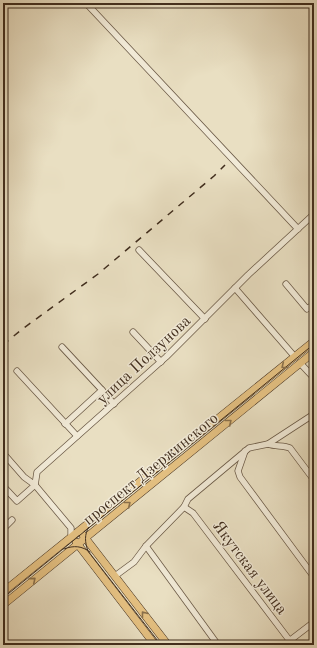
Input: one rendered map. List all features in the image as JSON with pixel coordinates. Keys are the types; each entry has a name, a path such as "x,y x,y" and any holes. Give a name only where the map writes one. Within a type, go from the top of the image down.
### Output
{"main road":[{"name":"проспект Дзержинского","path":"3,592 314,341"},
{"name":"проспект Дзержинского","path":"3,605 314,352"},
{"path":"295,357 300,363"},
{"path":"79,530 168,645"},
{"path":"72,537 155,645"}],"street":[{"path":"86,3 298,229"},
{"name":"улица Ползунова","path":"35,485 37,472 161,362 235,288 314,214"},
{"path":"139,250 205,319"},
{"path":"286,284 307,309 314,304"},
{"path":"235,288 295,357"},
{"path":"133,332 161,362"},
{"path":"62,347 114,404"},
{"path":"300,363 314,378"},
{"path":"17,371 77,436"},
{"path":"65,424 102,390"},
{"path":"115,576 134,562 146,546 184,507 188,499 245,451 249,448 268,444 314,414"},
{"path":"268,444 290,448 314,480"},
{"path":"245,451 238,471 240,478 314,577"},
{"path":"3,453 24,477 35,485 71,528 72,537"},
{"path":"3,486 17,501 35,485"},
{"name":"Якутская улица","path":"184,507 193,513 292,643"},
{"path":"3,529 12,520"},
{"path":"71,528 79,530"},
{"path":"146,546 218,645"},
{"path":"284,645 292,643 314,622"}],"tram line":[{"path":"3,598 314,344"},
{"path":"89,527 86,533 86,545 88,551 161,645"},
{"path":"64,549 78,547 84,548 90,552"}],"railway":[{"path":"3,345 21,330 98,274 225,165"}]}
